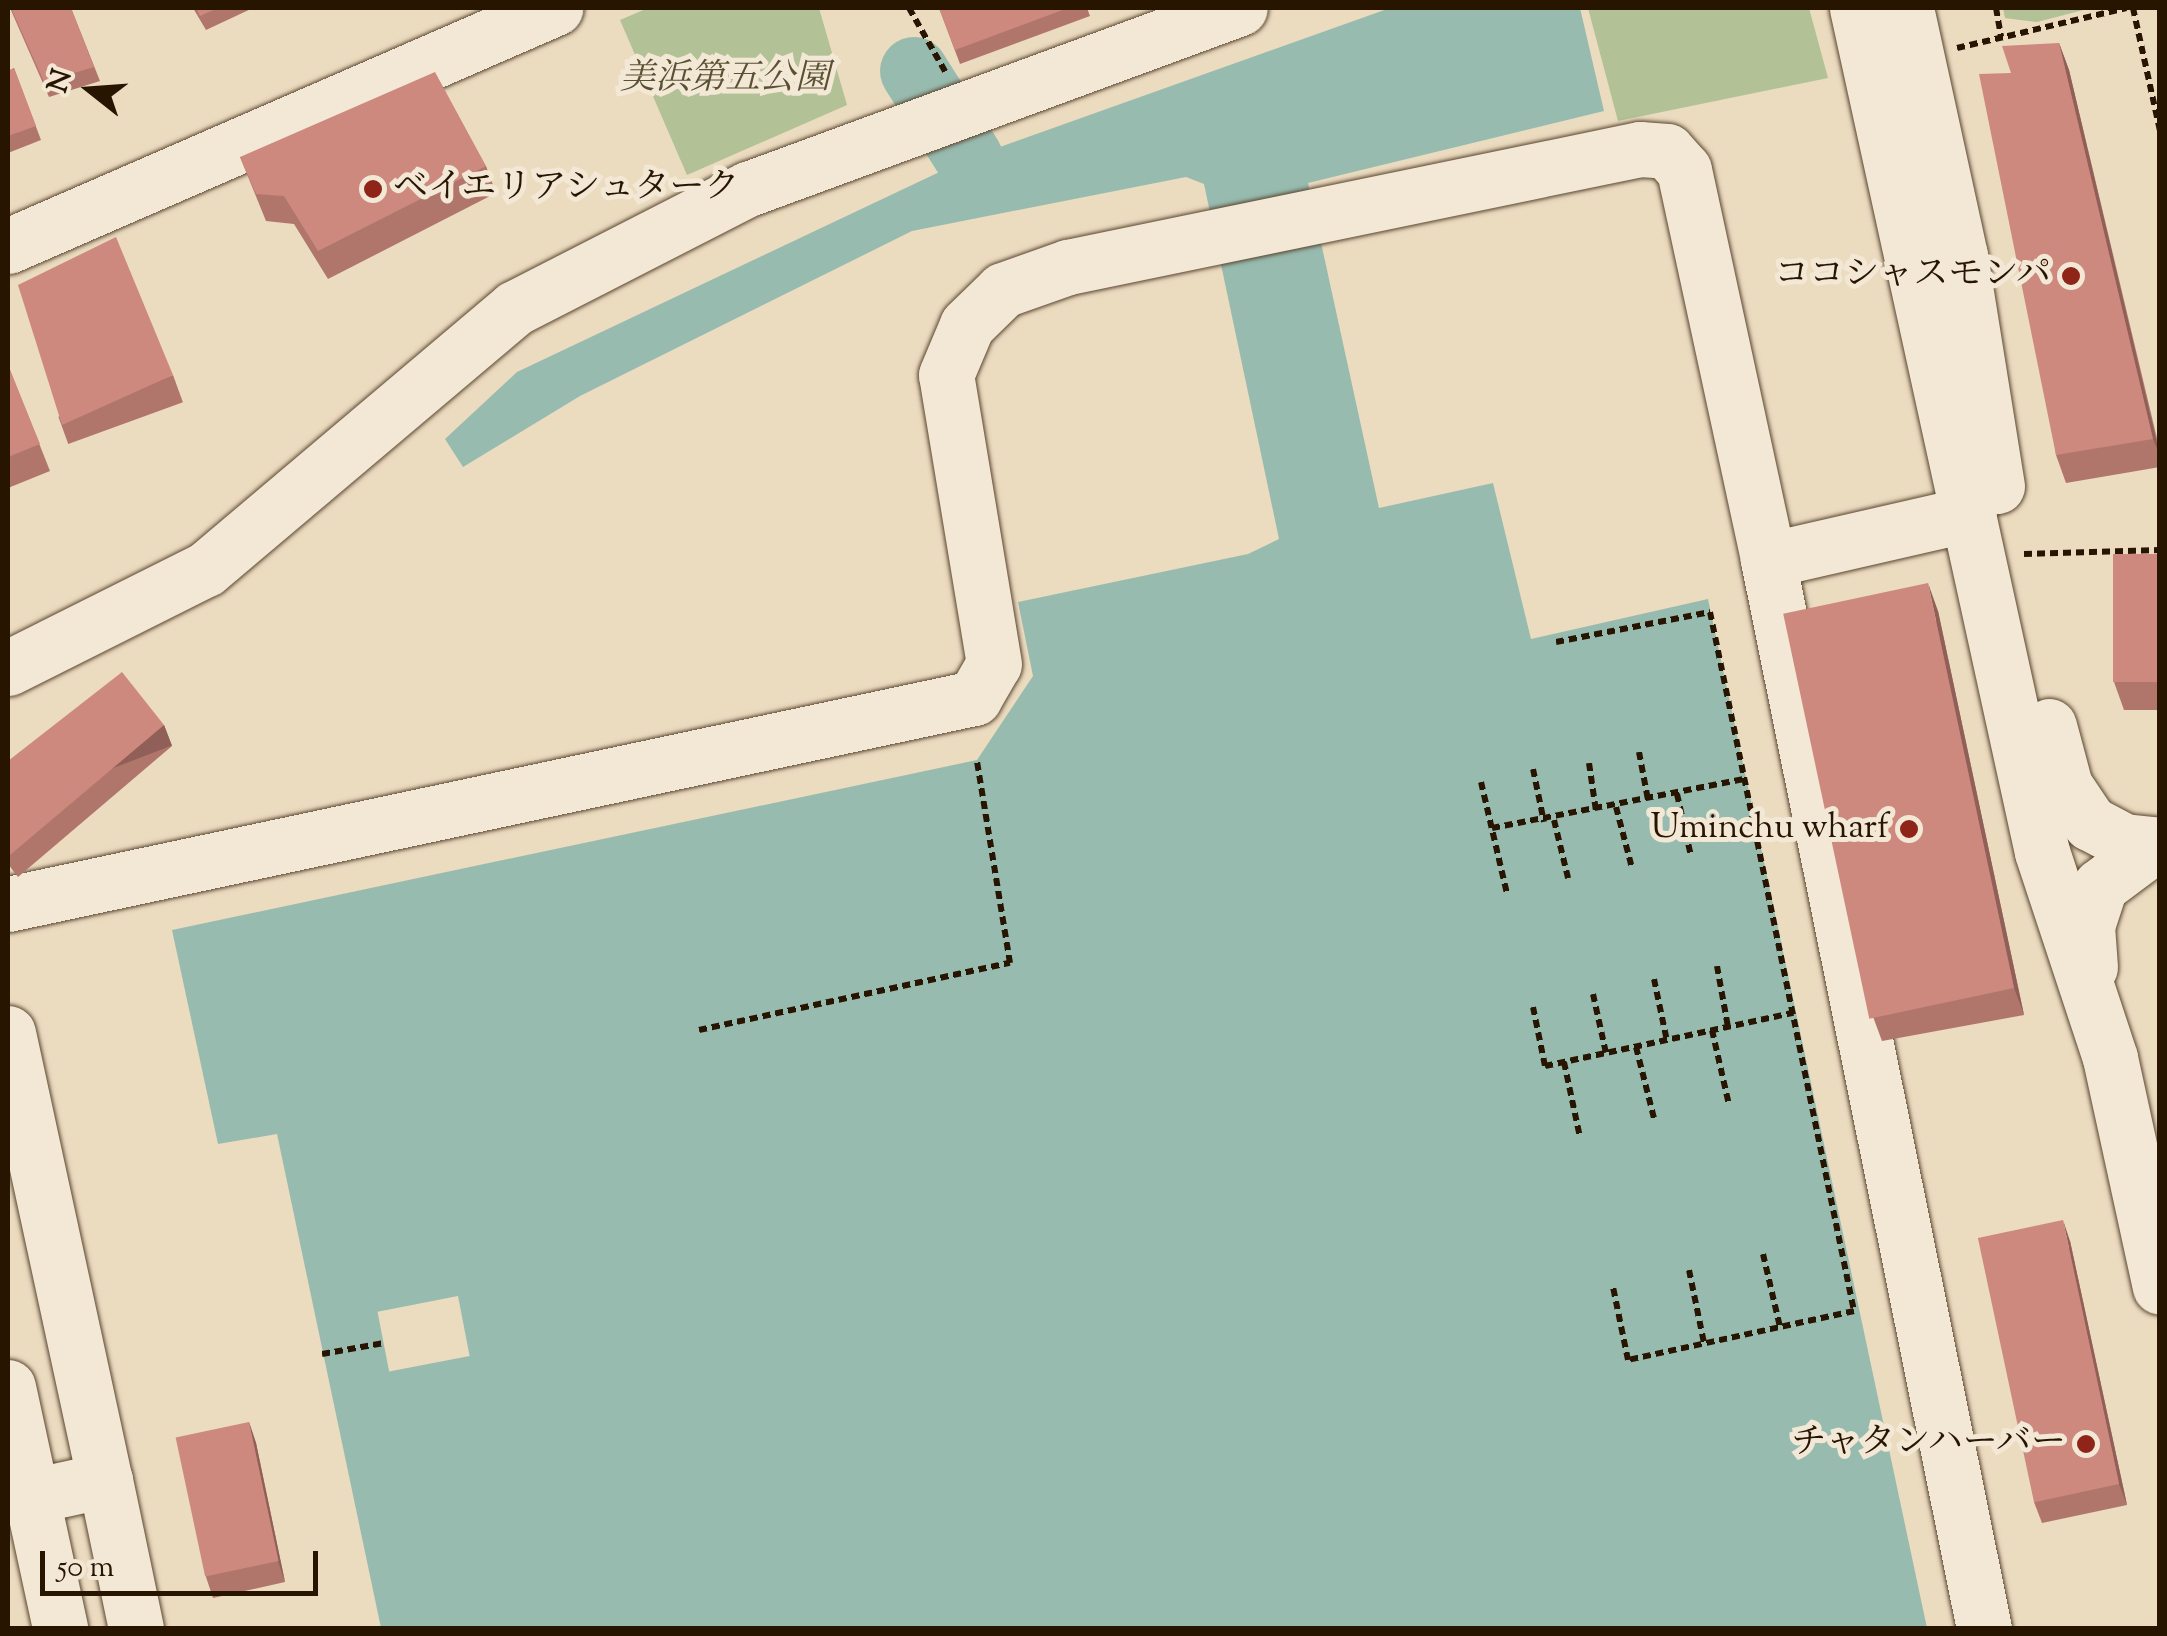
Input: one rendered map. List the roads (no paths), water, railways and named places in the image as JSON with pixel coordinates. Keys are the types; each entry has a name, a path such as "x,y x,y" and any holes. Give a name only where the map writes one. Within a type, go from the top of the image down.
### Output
{"street":[{"path":"8,246 555,8"},
{"path":"8,668 206,569 515,308 748,189 964,105 1240,8"},
{"path":"1857,8 2042,852 2106,1048"},
{"path":"1906,8 1960,255 2008,556 2057,758 2076,808 2104,833 2157,845"},
{"path":"8,904 974,698 994,664 946,375 968,325 1003,290 1068,267 1640,149 1667,151 1684,170 1768,560 1984,1628"},
{"path":"1768,560 1970,514"},
{"path":"2157,845 2116,868 2090,910 2086,946 2160,1287"},
{"path":"8,1033 136,1628"},
{"path":"8,1386 60,1628"},
{"path":"32,1496 105,1480"}],"water":[{"path":"1390,8 1580,8 1604,111 1308,183 1379,508 1493,483 1531,639 1708,599 1927,1628 381,1628 277,1134 218,1144 172,930 977,760 1033,676 1018,602 1248,554 1279,539 1204,184 1186,177 912,231 580,396 463,467 445,439 517,372 969,158"}],"waterway":[{"path":"914,71 969,158"}],"place":[{"name":"ベイエリアシュターク","path":"373,189"},
{"name":"ココシャスモンパ","path":"2071,276"},
{"name":"Uminchu wharf","path":"1909,829"},
{"name":"チャタンハーバー","path":"2086,1444"}],"park label":[{"name":"美浜第五公園","path":"725,80"}]}
